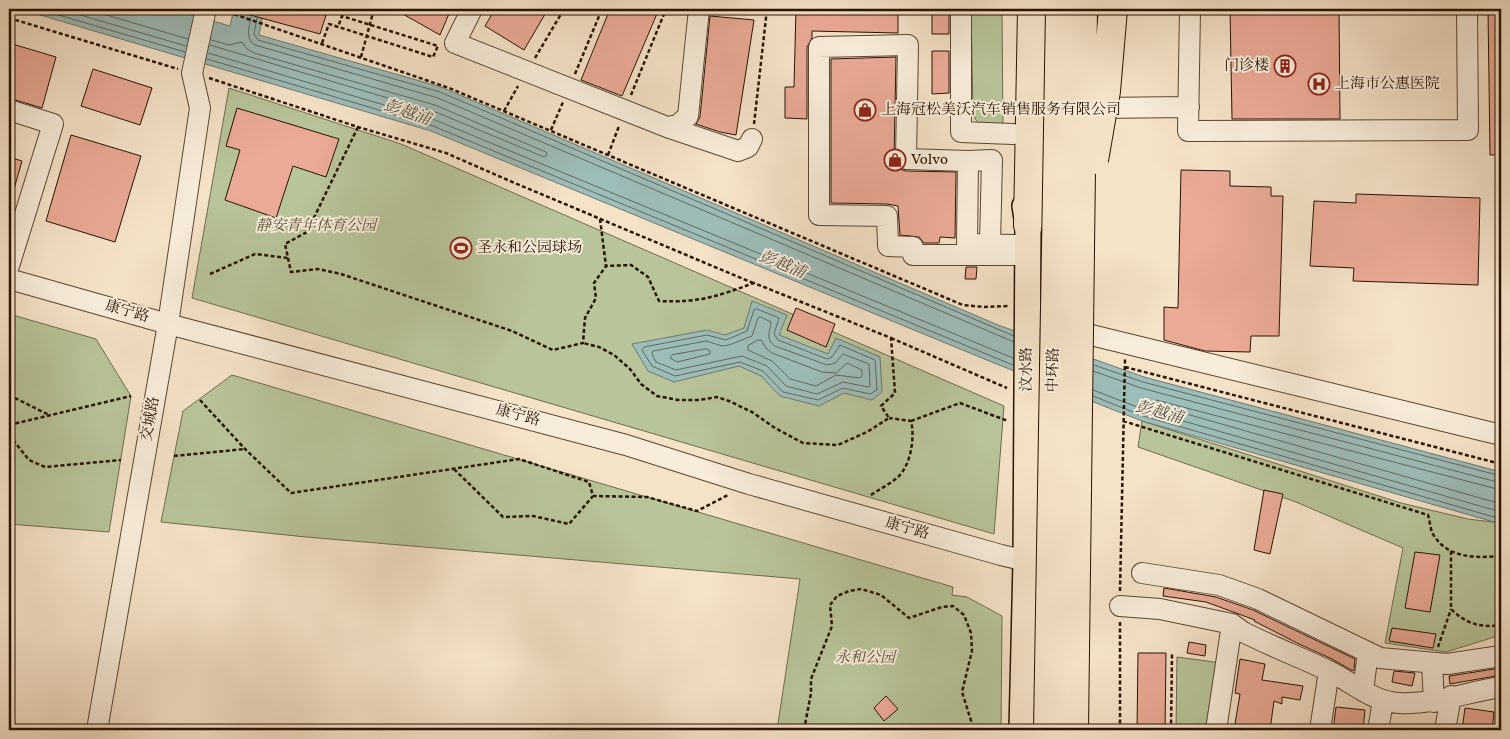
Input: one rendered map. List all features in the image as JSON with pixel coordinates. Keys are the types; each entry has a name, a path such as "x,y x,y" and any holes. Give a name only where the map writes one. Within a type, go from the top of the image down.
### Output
{"highway":[{"name":"中环路","path":"1074,730 1086,235 1083,9"},
{"path":"1086,235 1106,91 1113,9"},
{"name":"中环路","path":"1043,12 1048,730"},
{"path":"1019,242 1043,12"}],"main road":[{"path":"1067,730 1074,426 1079,334 1074,189 1077,9"},
{"path":"1056,730 1079,334 1095,108 1098,9"},
{"path":"1097,49 1125,9"},
{"path":"1043,12 1066,67 1079,334"},
{"path":"1074,189 1086,235"},
{"name":"汶水路","path":"1019,242 1021,314 1018,419 1026,561 1022,730"},
{"path":"1074,426 1087,620 1086,730"},
{"path":"1068,678 1087,620"}],"street":[{"path":"192,73 206,9"},
{"path":"667,127 678,125 688,116 699,9"},
{"path":"961,9 961,132 1013,134"},
{"path":"1190,9 1188,131 1468,130 1467,9"},
{"path":"476,12 455,43 667,127 738,151 748,147 752,139"},
{"path":"908,45 906,160 968,161 967,244 1019,242 913,255 913,247 888,246 886,216 819,215 820,46 908,45"},
{"name":"交城路","path":"97,730 168,324 200,108 192,73"},
{"path":"1095,108 1189,107"},
{"path":"9,110 53,124 9,266"},
{"name":"康宁路","path":"9,279 168,324 626,445 749,484 1026,561"},
{"path":"1079,334 1501,435"},
{"path":"1142,573 1228,588 1258,599 1380,658 1447,664 1501,656"},
{"path":"1120,606 1160,609 1232,624 1243,632 1329,671 1383,701 1398,704 1442,699 1501,687"},
{"path":"1216,730 1232,624"},
{"path":"1364,691 1368,652"},
{"path":"1432,663 1442,699 1445,730"},
{"path":"1320,730 1329,671"},
{"path":"1378,730 1383,701"}],"path":[{"path":"218,9 361,56 449,88 963,305 1021,314"},
{"path":"361,56 374,9"},
{"path":"551,130 602,9"},
{"path":"608,155 666,9"},
{"path":"752,139 767,9"},
{"path":"322,44 329,24 338,27 366,36 432,57 438,46 342,16 338,27"},
{"path":"9,18 446,153 600,219 891,338 1011,390"},
{"path":"358,127 307,232 285,244 291,272 318,270 341,274 512,332 553,350 583,343 599,347 614,355 630,369 641,384 657,396 678,400 699,400 717,397 752,412 775,428 803,443 838,445 867,432 889,418 911,421 960,403 1018,419"},
{"path":"583,343 585,318 596,298 594,282 606,266 600,219"},
{"path":"210,274 255,254 288,258"},
{"path":"606,266 631,265 648,277 660,301 696,301 716,297 754,283"},
{"path":"889,418 881,406 895,393 891,338"},
{"path":"1120,730 1124,367 1501,464"},
{"path":"9,395 51,416"},
{"path":"9,425 132,396"},
{"path":"200,400 245,449 291,493 519,459 588,482 592,496"},
{"path":"871,494 899,476 911,453 913,431 911,421"},
{"path":"1123,421 1428,515 1433,534 1450,551 1462,556 1501,556"},
{"path":"9,436 29,460 45,467 121,460"},
{"path":"174,456 245,449"},
{"path":"454,469 504,517 533,516 569,524 592,496"},
{"path":"592,496 647,497 697,511 749,484"},
{"path":"1432,663 1451,609 1450,551"},
{"path":"804,730 811,693 811,680 832,626 830,605 837,596 861,589 881,596 909,618 942,607 954,606 964,615 971,633 972,651 962,692 974,730"},
{"path":"1451,609 1456,614 1482,627 1501,625"},
{"path":"1171,730 1172,654"}],"green space":[{"path":"971,9 1002,9 1003,128 982,127 975,119 973,112"},
{"name":"静安青年体育公园","path":"229,88 401,144 1004,406 994,534 192,298"},
{"path":"9,314 96,339 131,396 109,532 9,524"},
{"name":"永和公园","path":"232,375 953,587 952,595 967,597 1002,616 1001,730 777,730 800,579 306,537 161,522 183,411"},
{"path":"1142,421 1401,503 1468,519 1501,523 1501,635 1446,652 1385,643 1403,548 1296,502 1138,447"},
{"path":"1177,657 1222,663 1212,730 1176,730"}],"water":[{"name":"彭越浦","path":"20,9 171,9 230,26 234,9 264,9 259,35 441,87 998,325 1144,377 1501,472 1501,524 1142,421 994,363 431,131"},
{"path":"752,301 787,315 779,335 828,354 836,338 880,357 882,392 872,400 844,393 819,406 780,396 761,376 739,366 674,382 648,371 632,344 707,330 725,335 744,328"}],"building":[{"path":"239,9 328,9 320,34 239,12"},
{"path":"394,9 451,9 440,35"},
{"path":"495,9 548,9 524,50 485,26"},
{"path":"610,9 659,9 622,96 581,80"},
{"path":"796,9 812,9 812,14 898,14 898,33 812,31 812,38 807,47 807,119 785,118 785,87 794,87"},
{"path":"932,9 949,9 949,34 932,34"},
{"name":"门诊楼","path":"1230,9 1339,9 1340,119 1232,119"},
{"path":"1488,9 1501,9 1501,155 1490,155"},
{"path":"710,16 754,20 736,135 696,124 700,117"},
{"path":"9,43 56,57 42,108 9,98"},
{"path":"932,51 949,51 949,93 932,94"},
{"name":"上海冠松美沃汽车销售服务有限公司","path":"896,57 895,164 899,169 906,171 956,172 955,238 940,237 939,243 924,243 919,237 900,235 898,206 887,204 831,203 831,59"},
{"path":"93,69 152,88 140,125 81,106"},
{"path":"237,108 339,139 326,177 293,166 276,218 225,200 240,150 226,146"},
{"path":"71,135 141,156 115,242 46,221"},
{"path":"9,157 22,161 12,196 9,196"},
{"path":"1181,170 1230,171 1230,186 1271,187 1271,196 1283,196 1279,336 1251,336 1250,352 1205,351 1164,340 1164,307 1178,308"},
{"path":"1356,194 1480,198 1478,285 1353,281 1354,268 1310,266 1314,201 1356,203"},
{"path":"966,267 977,267 976,279 965,279"},
{"path":"796,308 835,324 826,347 787,330"},
{"path":"1264,490 1283,494 1270,554 1254,550"},
{"path":"1415,552 1440,555 1430,612 1405,608"},
{"path":"1164,588 1216,597 1253,610 1355,659 1354,669 1353,671 1255,620 1206,602 1163,596"},
{"path":"1392,628 1436,634 1433,648 1389,641"},
{"path":"1189,642 1206,645 1205,656 1187,653"},
{"path":"1138,653 1166,653 1165,730 1137,730"},
{"path":"1240,659 1265,664 1262,680 1303,686 1300,700 1282,697 1282,704 1274,701 1270,730 1234,730 1240,694 1235,693"},
{"path":"1501,668 1501,675 1450,684 1449,676"},
{"path":"1394,671 1415,673 1412,686 1392,682"},
{"path":"886,696 898,709 884,721 874,708"},
{"path":"1336,707 1365,710 1363,730 1333,730"},
{"path":"1465,708 1494,712 1492,730 1462,730"}],"place":[{"name":"门诊楼","path":"1285,66"},
{"name":"上海市公惠医院","path":"1319,84"},
{"name":"上海冠松美沃汽车销售服务有限公司","path":"865,110"},
{"name":"Volvo","path":"895,160"},
{"name":"圣永和公园球场","path":"461,248"}]}
